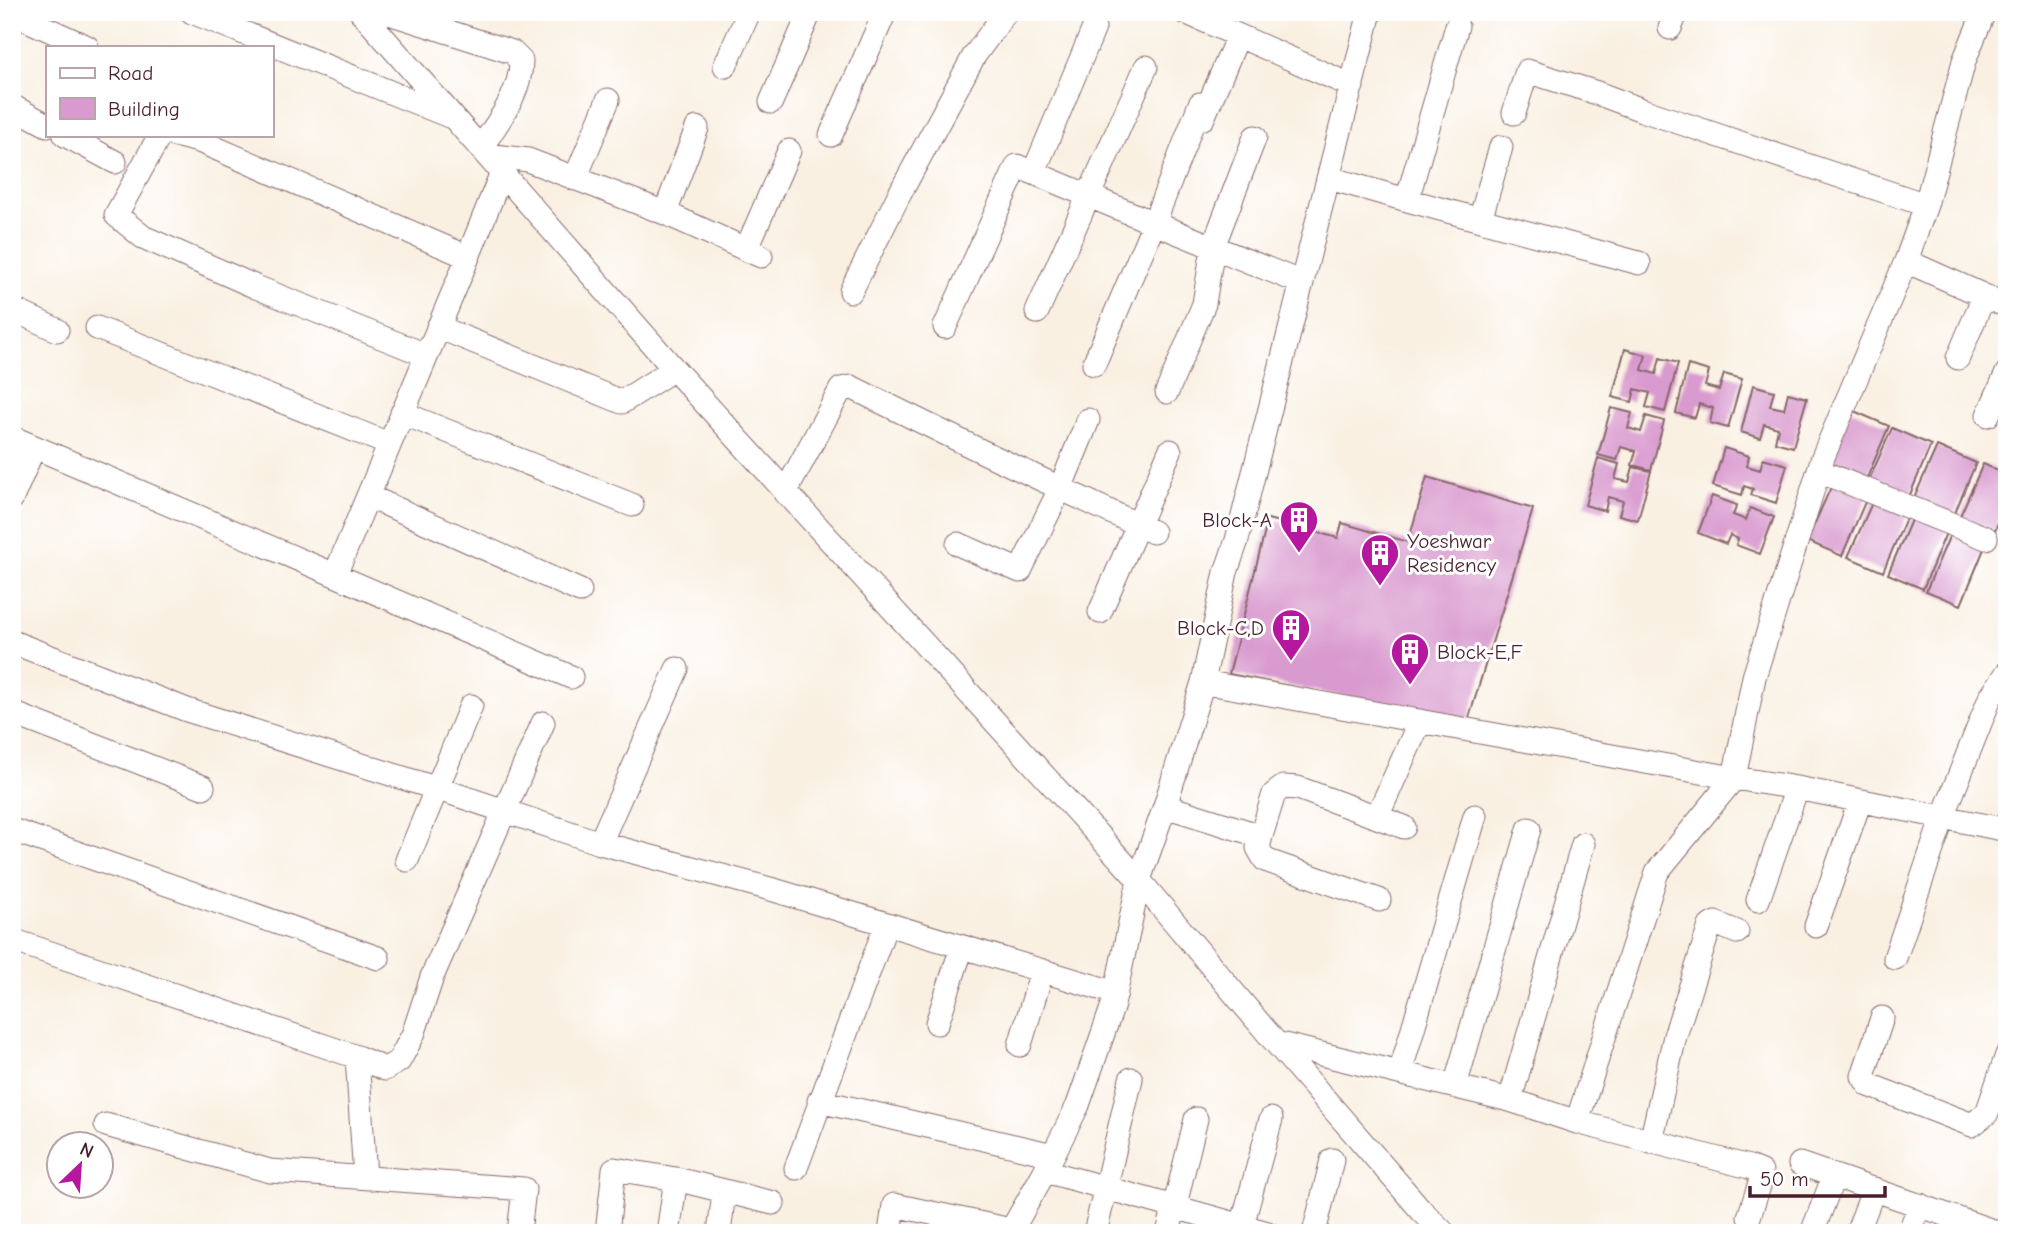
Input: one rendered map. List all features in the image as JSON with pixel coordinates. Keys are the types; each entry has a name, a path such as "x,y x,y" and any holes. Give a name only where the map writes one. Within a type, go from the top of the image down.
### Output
{"street":[{"path":"192,12 452,117"},
{"path":"361,12 785,493 1139,880 1276,1043 1419,1222 1444,1233"},
{"path":"335,575 468,257 490,159 521,74 521,61 512,52 386,12"},
{"path":"725,66 749,12"},
{"path":"771,102 810,12"},
{"path":"831,135 885,12"},
{"path":"851,291 974,56 1006,12"},
{"path":"1185,12 1352,86"},
{"path":"890,1233 894,1205 1011,1231 1078,1105 1116,993 1139,880 1203,682 1226,572 1237,540 1370,12"},
{"path":"1577,1122 1657,872 1734,778 1754,677 1823,457 1906,261 1926,205 1964,61 1984,12"},
{"path":"12,13 86,46"},
{"path":"1407,200 1457,26"},
{"path":"1034,172 1094,28"},
{"path":"1094,363 1202,111 1238,36"},
{"path":"1037,312 1146,67"},
{"path":"1514,113 1527,71 1926,205"},
{"path":"575,179 608,100"},
{"path":"12,106 46,124"},
{"path":"665,213 697,128"},
{"path":"67,136 115,162"},
{"path":"159,136 116,215 143,237 256,287 426,355"},
{"path":"178,136 211,146 468,257"},
{"path":"1167,392 1204,304 1213,247 1255,137"},
{"path":"1480,220 1501,147"},
{"path":"490,159 528,160 665,213 754,253 789,151"},
{"path":"945,327 1017,166 1302,283"},
{"path":"1329,178 1639,263"},
{"path":"1906,261 1995,301 1958,358"},
{"path":"12,309 57,330"},
{"path":"438,327 622,402 674,369"},
{"path":"97,328 390,444"},
{"path":"1988,415 2007,373"},
{"path":"785,493 841,389 850,387 1145,528"},
{"path":"402,413 632,505"},
{"path":"958,544 1020,571 1060,488 1088,420"},
{"path":"12,498 26,444 571,677"},
{"path":"1100,611 1145,528 1170,451"},
{"path":"1819,471 1986,538"},
{"path":"368,496 580,591"},
{"path":"12,642 187,710 600,843 774,890 1116,993"},
{"path":"600,843 677,668"},
{"path":"1895,958 1943,817 1990,698 2007,673"},
{"path":"1203,682 1797,788 2007,830"},
{"path":"407,860 471,706"},
{"path":"12,713 203,787"},
{"path":"1377,817 1420,721"},
{"path":"12,940 357,1057 385,1069 399,1061 413,1035 432,977 543,723"},
{"path":"1380,900 1265,860 1258,848 1274,794 1283,787 1298,788 1404,827"},
{"path":"1758,900 1797,788"},
{"path":"1816,926 1860,801"},
{"path":"1165,806 1261,836"},
{"path":"1400,1073 1475,816"},
{"path":"1455,1086 1529,829"},
{"path":"12,830 378,958"},
{"path":"1510,1100 1583,844"},
{"path":"1651,1142 1675,1036 1710,926 1716,923 1737,932"},
{"path":"796,1168 886,925"},
{"path":"937,1023 962,947"},
{"path":"1020,1045 1042,971"},
{"path":"1882,1018 1863,1076 1869,1085 1972,1125 1987,1114 2007,1055"},
{"path":"1276,1043 1510,1100 1577,1122 1761,1172 1749,1217"},
{"path":"357,1057 365,1177"},
{"path":"1096,1233 1131,1079"},
{"path":"819,1101 1049,1163 1105,1187 1175,1206 1241,1229 1268,1233"},
{"path":"1168,1233 1196,1119"},
{"path":"1241,1229 1271,1119"},
{"path":"106,1125 270,1171 524,1189 519,1233"},
{"path":"1314,1233 1332,1160"},
{"path":"1800,1164 1920,1205 1963,1227 1999,1233"},
{"path":"607,1233 614,1169 676,1180 773,1203"},
{"path":"1812,1233 1834,1176"},
{"path":"668,1233 676,1180"},
{"path":"1857,1233 1874,1189"},
{"path":"719,1233 724,1192"},
{"path":"1909,1233 1920,1205"}],"building":[{"path":"1625,349 1646,355 1642,370 1656,374 1660,358 1678,363 1665,412 1646,407 1650,393 1635,389 1632,402 1612,397"},
{"path":"1688,365 1709,371 1705,386 1719,390 1724,374 1742,379 1728,428 1710,423 1713,408 1699,404 1695,418 1676,413"},
{"path":"1753,385 1774,391 1770,406 1784,409 1788,393 1807,398 1793,447 1775,442 1778,428 1764,424 1760,438 1741,432"},
{"path":"1611,408 1632,413 1628,428 1641,432 1646,416 1664,421 1651,470 1632,465 1636,451 1621,447 1617,460 1598,455"},
{"path":"1849,409 1889,426 1867,478 1827,462"},
{"path":"1892,428 1931,445 1909,497 1869,480"},
{"path":"1937,446 1976,463 1954,515 1914,498"},
{"path":"1724,448 1749,456 1747,466 1760,470 1763,458 1787,465 1776,503 1751,495 1753,489 1744,486 1742,495 1713,486"},
{"path":"1598,458 1619,464 1615,479 1629,482 1633,467 1651,471 1638,520 1619,515 1623,501 1608,497 1605,511 1585,505"},
{"path":"1983,464 2007,474 2007,502 1995,530 1960,516"},
{"name":"Yoeshwar Residency","path":"1427,477 1533,509 1468,721 1229,674 1268,519 1338,538 1342,523 1408,542"},
{"path":"1834,480 1868,495 1842,556 1807,541"},
{"path":"1712,496 1737,505 1733,515 1746,520 1750,508 1774,517 1760,554 1736,545 1738,539 1730,535 1726,544 1698,533"},
{"path":"1875,496 1909,511 1883,572 1848,557"},
{"path":"1914,513 1948,528 1923,589 1888,574"},
{"path":"1952,530 1986,544 1961,605 1926,591"}],"place":[{"name":"Block-A","path":"1299,554"},
{"name":"Yoeshwar Residency","path":"1380,587"},
{"name":"Block-C,D","path":"1291,662"},
{"name":"Block-E,F","path":"1410,686"}]}
